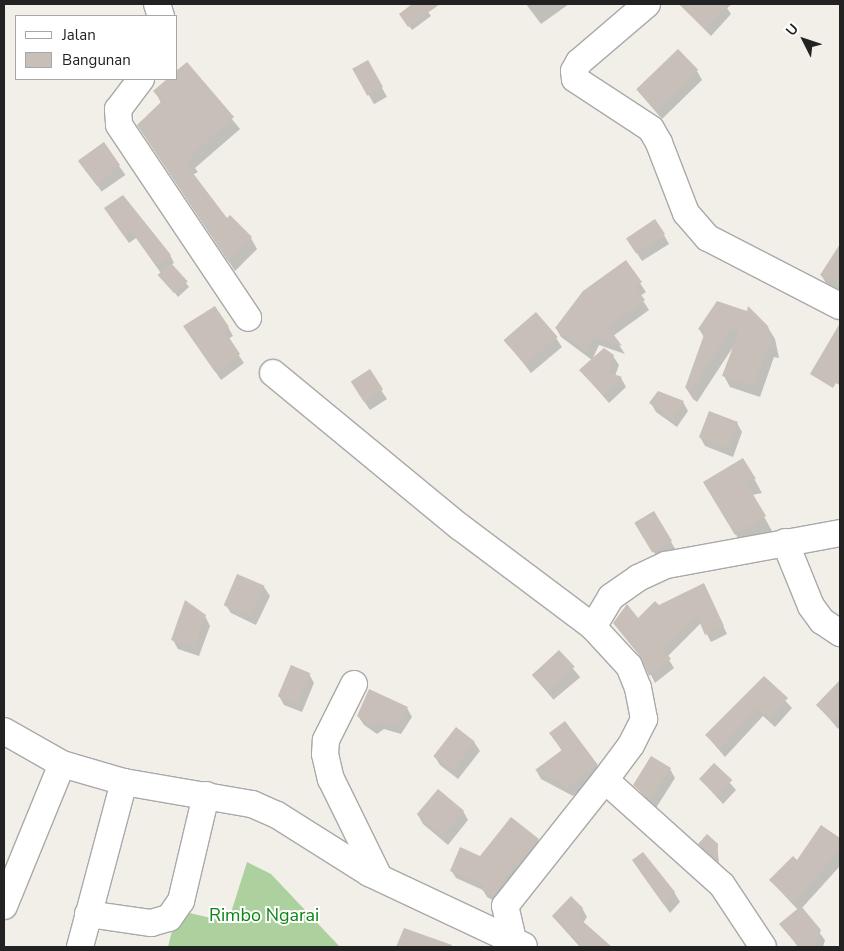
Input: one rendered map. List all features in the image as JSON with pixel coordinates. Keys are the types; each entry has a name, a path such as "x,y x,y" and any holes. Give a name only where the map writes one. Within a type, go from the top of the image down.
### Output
{"street":[{"path":"647,4 579,62 574,71 575,79 651,129 659,143 686,213 695,226 708,238 840,306"},
{"path":"140,80 118,109 119,125 248,318"},
{"path":"273,372 460,527 593,627 629,666 638,688 644,718 631,745 488,927"},
{"path":"593,627 611,597 638,578 666,565 750,552 785,542 840,533"},
{"path":"785,542 811,606 822,621 840,633"},
{"path":"354,684 326,740 325,754 332,779 379,878"},
{"path":"4,731 62,764 124,782 252,804 277,815 379,878 488,927 520,944"},
{"path":"4,906 62,764"},
{"path":"605,780 722,885 763,947"},
{"path":"80,947 124,782"},
{"path":"88,914 152,923 169,918 181,901 206,795"},
{"path":"505,906 520,944"}],"green space":[{"name":"Rimbo Ngarai","path":"247,862 271,874 340,947 168,947 177,910 228,922"}],"building":[{"path":"412,4 440,4 408,27 399,14"},
{"path":"679,4 729,4 705,29"},
{"path":"678,49 698,70 656,110 636,89"},
{"path":"368,60 383,87 367,96 352,69"},
{"path":"187,62 234,117 190,156 192,160 186,164 227,218 230,215 252,237 228,261 137,125 162,101 153,91 166,80 178,80 178,69"},
{"path":"104,142 120,165 97,186 78,161"},
{"path":"123,195 171,255 157,265 131,231 124,236 104,208"},
{"path":"655,219 665,234 636,253 626,239"},
{"path":"840,244 840,285 820,275"},
{"path":"626,260 642,282 635,287 645,300 608,327 622,346 594,337 586,352 555,328 583,291"},
{"path":"171,263 188,282 174,294 158,275"},
{"path":"717,301 747,311 748,306 768,326 773,347 768,346 754,386 722,376 739,331 732,328 691,391 685,388 705,332 698,329"},
{"path":"215,306 229,327 224,330 240,354 215,372 183,326"},
{"path":"536,312 558,337 525,365 504,340"},
{"path":"840,323 840,376 833,388 810,374"},
{"path":"604,348 614,355 608,372 622,377 603,395 579,370"},
{"path":"370,369 383,389 364,402 351,382"},
{"path":"658,391 684,401 672,419 649,403"},
{"path":"709,411 738,422 728,448 699,437"},
{"path":"743,458 756,479 745,481 766,516 735,535 703,482"},
{"path":"654,511 672,541 652,553 634,523"},
{"path":"237,574 265,586 251,617 224,605"},
{"path":"704,583 724,626 705,635 697,616 663,649 671,659 649,676 640,656 613,623 627,604 638,618 655,601 659,605"},
{"path":"185,600 206,615 194,648 171,640"},
{"path":"559,650 575,667 548,692 532,675"},
{"path":"291,665 310,673 297,705 278,696"},
{"path":"764,676 788,698 769,718 757,708 720,749 705,735"},
{"path":"840,680 840,713 832,721 816,705"},
{"path":"369,689 408,707 396,726 379,721 371,726 357,716"},
{"path":"565,721 598,765 567,788 535,770 562,750 549,733"},
{"path":"456,727 475,742 452,771 433,756"},
{"path":"651,756 671,768 650,800 633,785"},
{"path":"714,763 732,780 717,796 699,779"},
{"path":"438,789 464,811 443,836 417,814"},
{"path":"511,817 539,839 517,866 514,864 493,897 482,890 484,885 450,871 460,847 480,856"},
{"path":"821,825 840,838 840,850 793,903 769,880 793,856 797,860"},
{"path":"707,834 718,844 717,861 698,844"},
{"path":"643,852 675,892 664,905 632,860"},
{"path":"571,896 583,908 573,920 578,917 612,947 583,947 552,916"},
{"path":"801,906 821,930 814,947 799,947 779,924"},
{"path":"404,928 452,945 451,947 396,947"}]}
